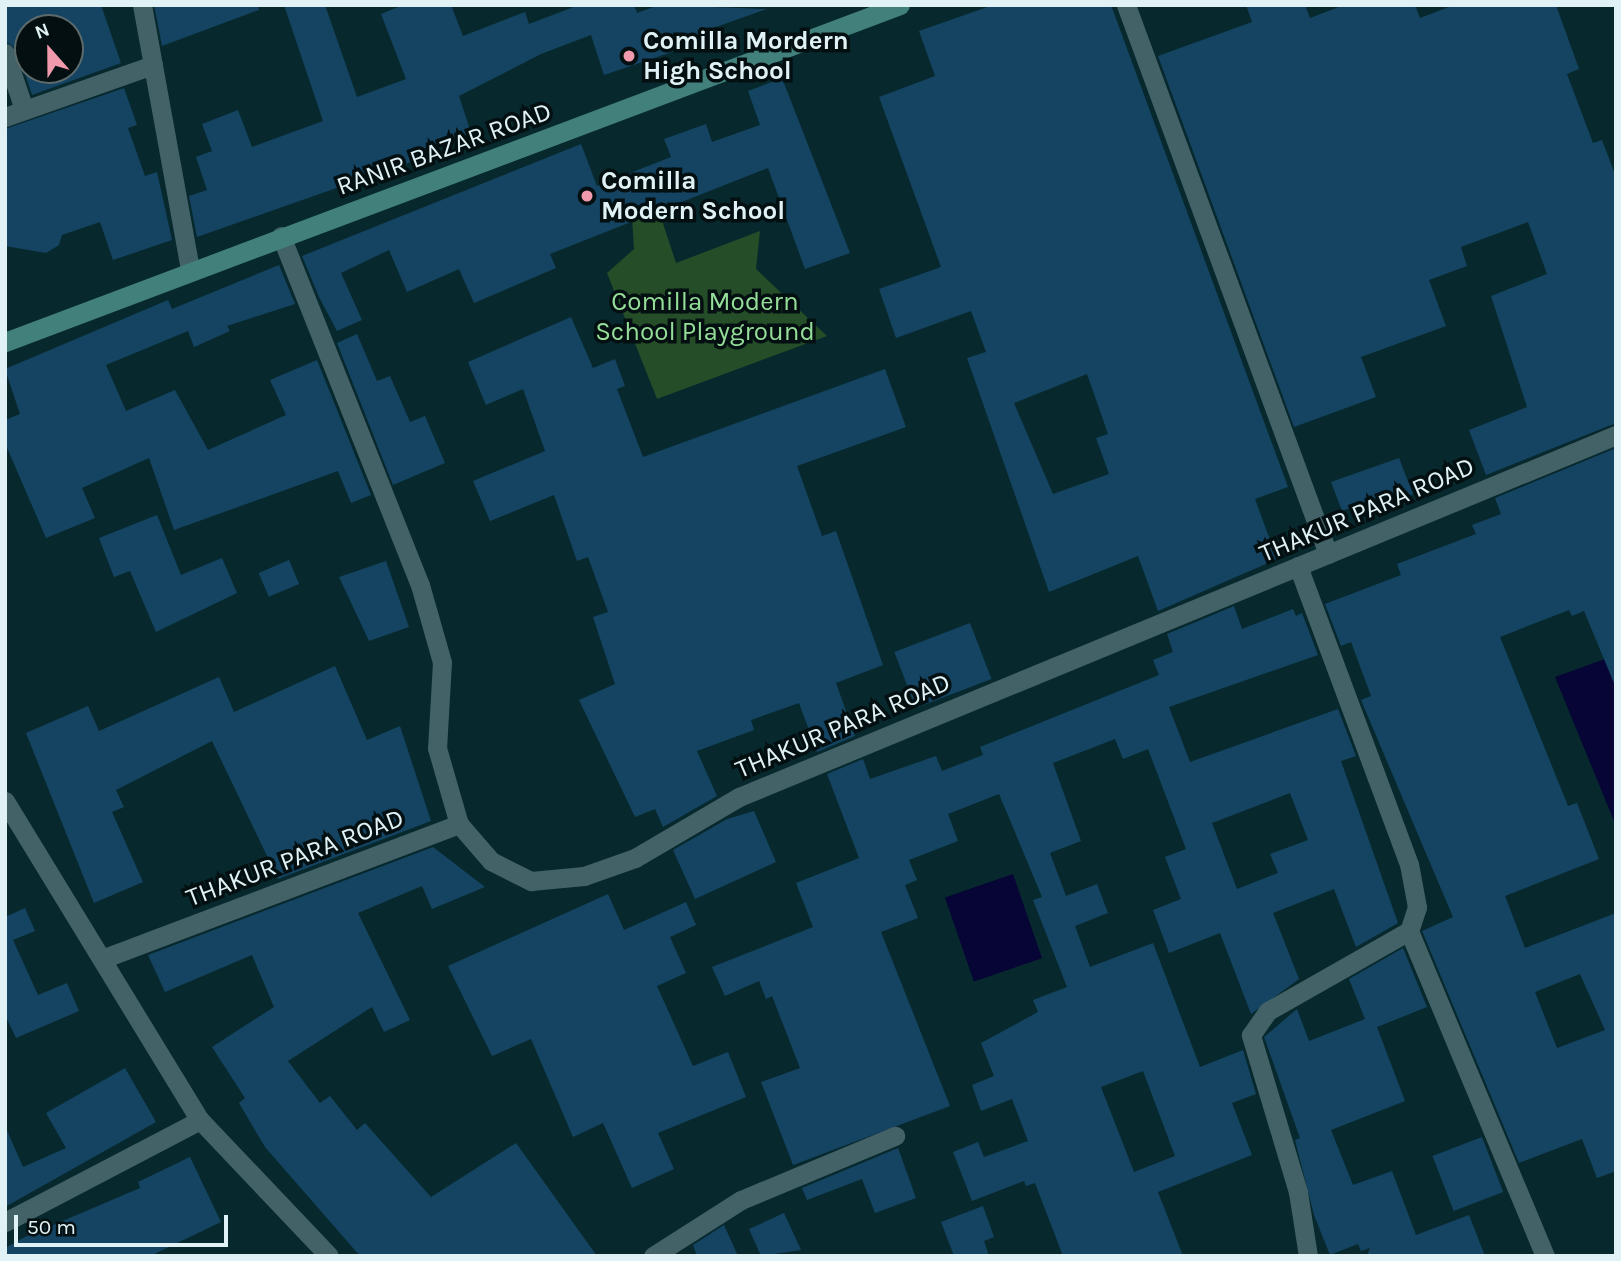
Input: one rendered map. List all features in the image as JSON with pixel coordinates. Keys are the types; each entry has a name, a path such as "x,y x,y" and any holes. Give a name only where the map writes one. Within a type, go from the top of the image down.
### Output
{"main road":[{"name":"RANIR BAZAR ROAD","path":"5,342 190,269 900,5"}],"street":[{"path":"142,5 190,269"},
{"path":"1126,5 1328,554"},
{"path":"5,53 24,109"},
{"path":"5,117 153,65"},
{"path":"281,236 420,585 442,662 437,748 459,824"},
{"name":"THAKUR PARA ROAD","path":"102,959 459,824 491,861 531,881 584,876 635,858 739,797 1616,435"},
{"path":"1298,566 1409,864 1417,907 1409,931 1545,1256"},
{"path":"5,801 200,1120 329,1256"},
{"path":"1308,1256 1298,1192 1251,1035 1268,1011 1409,931"},
{"path":"5,1222 200,1120"},
{"path":"653,1256 741,1200 895,1136"}],"green space":[{"name":"Comilla Modern School Playground","path":"659,211 676,263 760,231 756,269 827,336 657,399 607,273 634,249 632,218"}],"shaded area":[{"path":"1616,655 1616,826 1555,677"},
{"path":"1013,874 1042,958 974,982 945,897"}],"building":[{"path":"5,5 101,5 121,63 84,76 84,14 14,14 14,47 5,41"},
{"path":"154,5 258,5 259,10 162,46"},
{"path":"284,5 325,5 357,97 406,79 381,14 403,5 451,5 463,36 525,12 529,24 579,5 634,5 637,13 659,5 767,9 713,28 716,37 604,75 591,35 541,54 459,96 471,133 419,150 422,158 197,237 189,196 207,190 196,157 212,151 202,124 238,110 252,147 323,121"},
{"path":"993,5 1111,5 1288,487 1255,499 1277,559 1158,611 1138,556 1049,592 967,358 986,352 971,311 896,338 879,289 941,267 879,97 935,76 919,31","holes":["1087,374 1108,434 1096,438 1109,474 1053,494 1014,403"]},
{"path":"1246,5 1305,5 1310,18 1344,5 1415,5 1420,18 1454,5 1556,5 1579,69 1567,74 1593,143 1602,140 1616,177 1616,423 1486,475 1469,430 1527,407 1491,296 1547,274 1528,222 1461,247 1467,266 1429,280 1446,326 1361,357 1376,397 1294,427 1158,56 1252,22"},
{"path":"782,78 850,253 805,269 768,168 550,254 556,268 474,303 459,269 407,292 389,250 341,273 362,320 337,331 319,297 302,256 581,144 597,186 671,157 664,139 706,124 712,142 760,125 748,91"},
{"path":"28,84 63,84 32,95"},
{"path":"124,88 137,125 128,128 145,176 157,172 172,240 113,260 100,222 62,235 59,245 46,253 5,246 5,129"},
{"path":"279,265 295,304 227,326 230,331 194,347 188,331 106,365 126,411 175,390 208,450 286,415 270,380 317,360 371,495 351,503 338,471 174,530 149,458 82,488 95,518 46,538 5,443 5,420 20,414 5,369 168,300 172,309"},
{"path":"571,317 593,368 615,359 625,386 617,389 643,457 885,369 906,427 797,466 822,536 836,531 883,665 836,683 855,736 817,752 799,703 751,720 754,730 697,751 717,796 663,827 655,809 635,817 579,700 615,684 593,617 608,612 588,557 577,561 554,495 490,521 473,481 545,451 523,389 486,405 468,362"},
{"path":"357,334 377,381 390,376 410,422 425,416 445,463 393,485 337,343"},
{"path":"1616,448 1616,688 1584,611 1572,616 1569,610 1500,637 1568,806 1577,803 1599,859 1505,896 1525,948 1616,913 1616,1171 1597,1178 1582,1139 1519,1163 1422,931 1453,917 1361,700 1371,696 1351,642 1341,646 1325,604 1401,575 1397,564 1476,534 1472,525 1501,514 1495,498","holes":["1580,974 1605,1030 1557,1048 1535,992"]},
{"path":"1399,458 1413,494 1393,502 1389,493 1342,511 1331,482"},
{"path":"157,515 181,575 222,558 237,593 156,632 130,571 114,577 99,538"},
{"path":"289,560 299,584 269,597 259,573"},
{"path":"386,561 409,627 369,641 339,577"},
{"path":"1234,606 1242,629 1293,609 1296,616 1302,613 1318,655 1169,707 1190,762 1338,709 1356,756 1341,761 1398,923 1356,947 1334,889 1273,913 1299,979 1251,1014 1220,933 1169,953 1153,910 1181,899 1165,857 1186,849 1148,749 1123,759 1115,739 1053,763 1081,841 1050,853 1066,896 1097,884 1108,913 1075,926 1090,967 1153,943 1200,1067 1243,1050 1256,1094 1232,1103 1252,1155 1158,1192 1183,1256 1063,1256 1035,1183 1026,1186 1024,1181 972,1201 953,1152 978,1142 984,1157 1028,1141 1012,1099 981,1111 972,1085 994,1076 981,1043 1038,1012 1033,1000 1067,987 1033,900 1042,897 999,794 948,814 958,841 909,860 917,880 905,885 918,918 881,932 950,1106 793,1165 761,1082 800,1068 772,996 766,999 759,981 725,996 712,967 813,927 796,883 859,858 827,774 863,759 870,779 936,756 942,771 983,755 980,747 1159,675 1153,660 1173,652 1167,634","holes":["1290,793 1308,840 1270,854 1278,873 1237,889 1212,823","1143,1071 1175,1156 1134,1172 1101,1087"]},
{"path":"970,623 992,679 916,708 894,652"},
{"path":"335,666 367,740 400,726 431,821 278,879 212,741 116,790 124,807 112,812 143,882 94,903 26,733 88,706 99,731 219,677 234,712"},
{"path":"754,811 776,862 695,899 673,850 727,819"},
{"path":"433,847 485,887 432,909 422,886 358,913 410,1020 384,1032 372,1007 288,1061 320,1103 330,1096 357,1130 365,1123 431,1197 516,1143 597,1256 360,1256 265,1147 239,1103 245,1098 212,1047 274,1007 252,955 165,992 148,955"},
{"path":"608,894 624,930 686,902 696,925 670,937 686,973 657,986 693,1066 728,1052 746,1097 658,1133 674,1169 632,1188 603,1123 573,1137 531,1039 492,1056 448,966"},
{"path":"25,908 35,931 13,940 38,995 67,983 79,1011 16,1038 5,1015 5,917"},
{"path":"1403,948 1427,1007 1377,1027 1405,1101 1331,1130 1353,1185 1392,1171 1416,1235 1469,1215 1485,1256 1367,1256 1370,1248 1361,1251 1358,1244 1330,1255 1314,1215 1295,1140 1300,1138 1264,1037 1297,1009 1309,1041 1365,1019 1349,979"},
{"path":"125,1068 156,1122 5,1207 5,1126 23,1167 66,1148 46,1113"},
{"path":"1482,1137 1503,1192 1454,1211 1433,1156"},
{"path":"898,1148 916,1198 875,1213 862,1179 807,1200 802,1188"},
{"path":"190,1157 221,1222 150,1256 5,1256 5,1248 25,1237 140,1188 138,1182"},
{"path":"983,1206 994,1237 984,1241 989,1256 954,1256 941,1222"},
{"path":"784,1213 801,1250 761,1256 749,1229"},
{"path":"724,1225 738,1256 697,1256 693,1245"}],"place":[{"name":"Comilla Mordern High School","path":"629,56"},
{"name":"Comilla Modern School","path":"587,196"}]}
